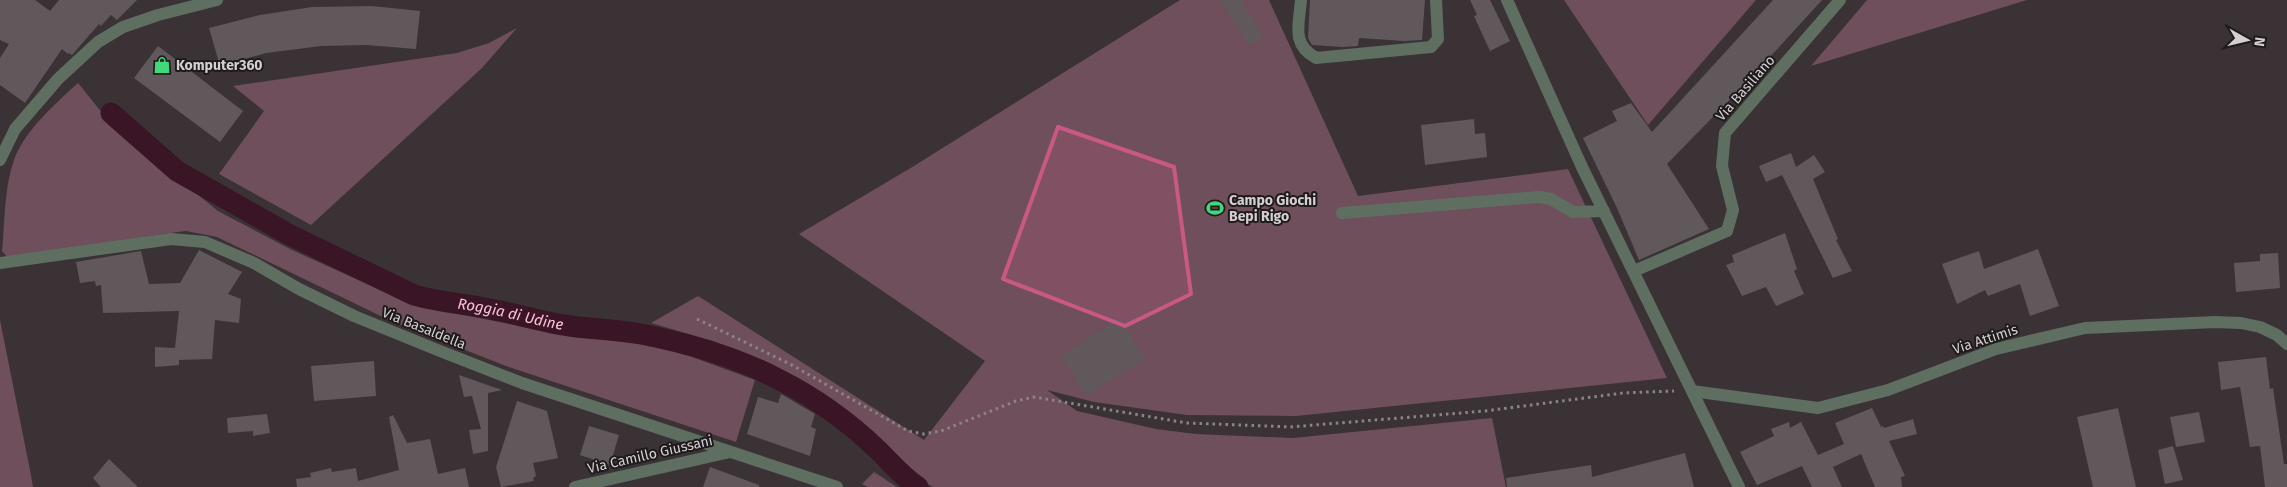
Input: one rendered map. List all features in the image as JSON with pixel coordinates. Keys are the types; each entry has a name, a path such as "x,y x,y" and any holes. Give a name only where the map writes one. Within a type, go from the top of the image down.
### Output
{"street":[{"path":"0,160 15,129 58,79 98,42 123,27 158,14 217,0"},
{"path":"1301,0 1298,39 1305,51 1316,58 1431,47 1438,40 1436,0"},
{"path":"1507,0 1604,210 1739,487"},
{"name":"Via Basiliano","path":"1634,271 1727,231 1733,210 1722,166 1725,133 1840,0"},
{"path":"1342,213 1539,197 1551,199 1573,212 1604,210"},
{"name":"Via Basaldella","path":"0,263 171,239 205,242 254,264 354,316 440,351 522,382 837,487"},
{"name":"Via Attimis","path":"1692,391 1818,408 1888,390 1996,349 2085,328 2215,322 2241,323 2260,327 2278,335 2287,344"},
{"name":"Via Camillo Giussani","path":"574,487 732,451"}],"path":[{"path":"697,319 790,364 908,431 923,434 941,431 1016,401 1034,397 1187,423 1290,427 1485,411 1623,392 1692,391"}],"highlighted area":[{"path":"1058,127 1174,167 1191,294 1125,326 1003,279"}],"shaded area":[{"name":"Campo Giochi Bepi Rigo","path":"1180,0 1269,0 1358,196 1568,169 1667,378 1296,416 1187,415 1094,402 1047,390 1077,411 1156,429 1196,434 1293,438 1492,418 1506,487 933,487 909,473 883,445 820,397 791,379 716,342 651,323 698,296 924,440 985,361 799,234 909,169"},
{"path":"1564,0 1756,0 1648,125"},
{"path":"1867,0 2027,0 1811,66"},
{"path":"517,28 482,68 311,225 219,174 264,111 233,86 457,53 489,43"},
{"path":"78,83 111,124 218,211 292,250 376,288 438,310 531,328 637,341 684,354 755,380 736,442 506,366 389,320 217,237 186,231 10,260 2,251 7,193 14,160 33,128"},
{"path":"0,320 30,470 33,487 0,487"},
{"path":"874,472 897,487 868,487 862,484"}],"building":[{"path":"0,0 35,0 50,11 59,0 137,0 117,20 111,15 101,26 99,24 72,55 62,49 25,103 0,85 0,58 9,44 0,40"},
{"path":"1220,0 1241,0 1264,36 1249,46"},
{"path":"1310,0 1425,0 1422,40 1404,41 1359,38 1358,46 1312,45 1308,38"},
{"path":"1470,0 1490,0 1510,41 1490,51 1474,16 1477,15"},
{"path":"1773,0 1822,0 1749,80 1667,164 1709,229 1639,260 1617,208 1583,138 1617,121 1612,111 1631,103 1652,132"},
{"path":"372,6 420,11 416,49 366,45 321,46 266,53 220,66 209,28 260,15 312,7"},
{"path":"158,46 243,111 220,142 134,78"},
{"path":"1474,119 1475,134 1485,133 1487,157 1425,165 1421,125"},
{"path":"1791,153 1796,167 1814,155 1825,172 1813,179 1838,239 1836,240 1852,271 1833,278 1782,175 1766,182 1759,166"},
{"path":"1785,233 1797,269 1794,271 1804,294 1776,306 1766,287 1742,296 1726,265 1734,262 1732,255"},
{"path":"2038,249 2059,306 2030,316 2020,284 1988,296 1985,290 1957,304 1942,264 1979,251 1984,269"},
{"path":"199,250 242,272 228,294 241,299 239,323 215,320 212,359 179,360 179,365 155,367 155,347 175,348 179,311 103,313 101,285 96,286 95,281 80,283 76,262 141,251 149,284 180,283"},
{"path":"2278,253 2280,288 2236,292 2234,263 2260,261 2260,254"},
{"path":"1120,318 1145,359 1086,396 1061,356"},
{"path":"2266,357 2270,389 2273,388 2284,464 2287,464 2287,487 2265,487 2260,446 2250,447 2240,387 2221,390 2218,362"},
{"path":"374,361 376,396 314,401 311,366"},
{"path":"459,375 502,390 488,393 488,451 473,454 469,430 481,429 472,396 464,397"},
{"path":"781,394 815,414 811,427 816,429 810,456 747,434 758,397 778,403"},
{"path":"517,401 547,411 558,458 533,463 536,476 533,478 534,481 501,487 496,467"},
{"path":"1872,408 1881,427 1883,426 1884,428 1913,419 1917,434 1889,441 1905,476 1901,477 1902,487 1875,487 1861,454 1833,467 1842,487 1812,487 1802,466 1757,485 1740,452 1774,436 1771,429 1789,422 1790,428 1801,422 1818,455 1844,444 1835,423"},
{"path":"2118,408 2136,487 2093,487 2077,417"},
{"path":"2199,412 2205,442 2176,447 2170,417"},
{"path":"267,414 270,433 253,436 253,431 228,433 227,418"},
{"path":"393,415 407,443 430,439 438,474 465,468 469,487 297,487 296,479 311,477 310,473 331,468 332,472 356,468 358,481 399,470 389,417"},
{"path":"589,426 619,435 610,465 580,455"},
{"path":"2173,446 2183,480 2165,484 2158,450"},
{"path":"1685,453 1694,487 1507,487 1506,478 1591,465 1592,477"},
{"path":"109,459 138,487 101,487 93,478"},
{"path":"710,467 759,485 759,487 703,487"}],"waterway":[{"name":"Roggia di Udine","path":"111,113 177,171 290,235 414,295 559,324 658,338 693,346 762,371 805,394 831,411 868,441 902,475 918,487"}],"place":[{"name":"Komputer360","path":"162,65"},
{"name":"Campo Giochi Bepi Rigo","path":"1215,208"}]}
